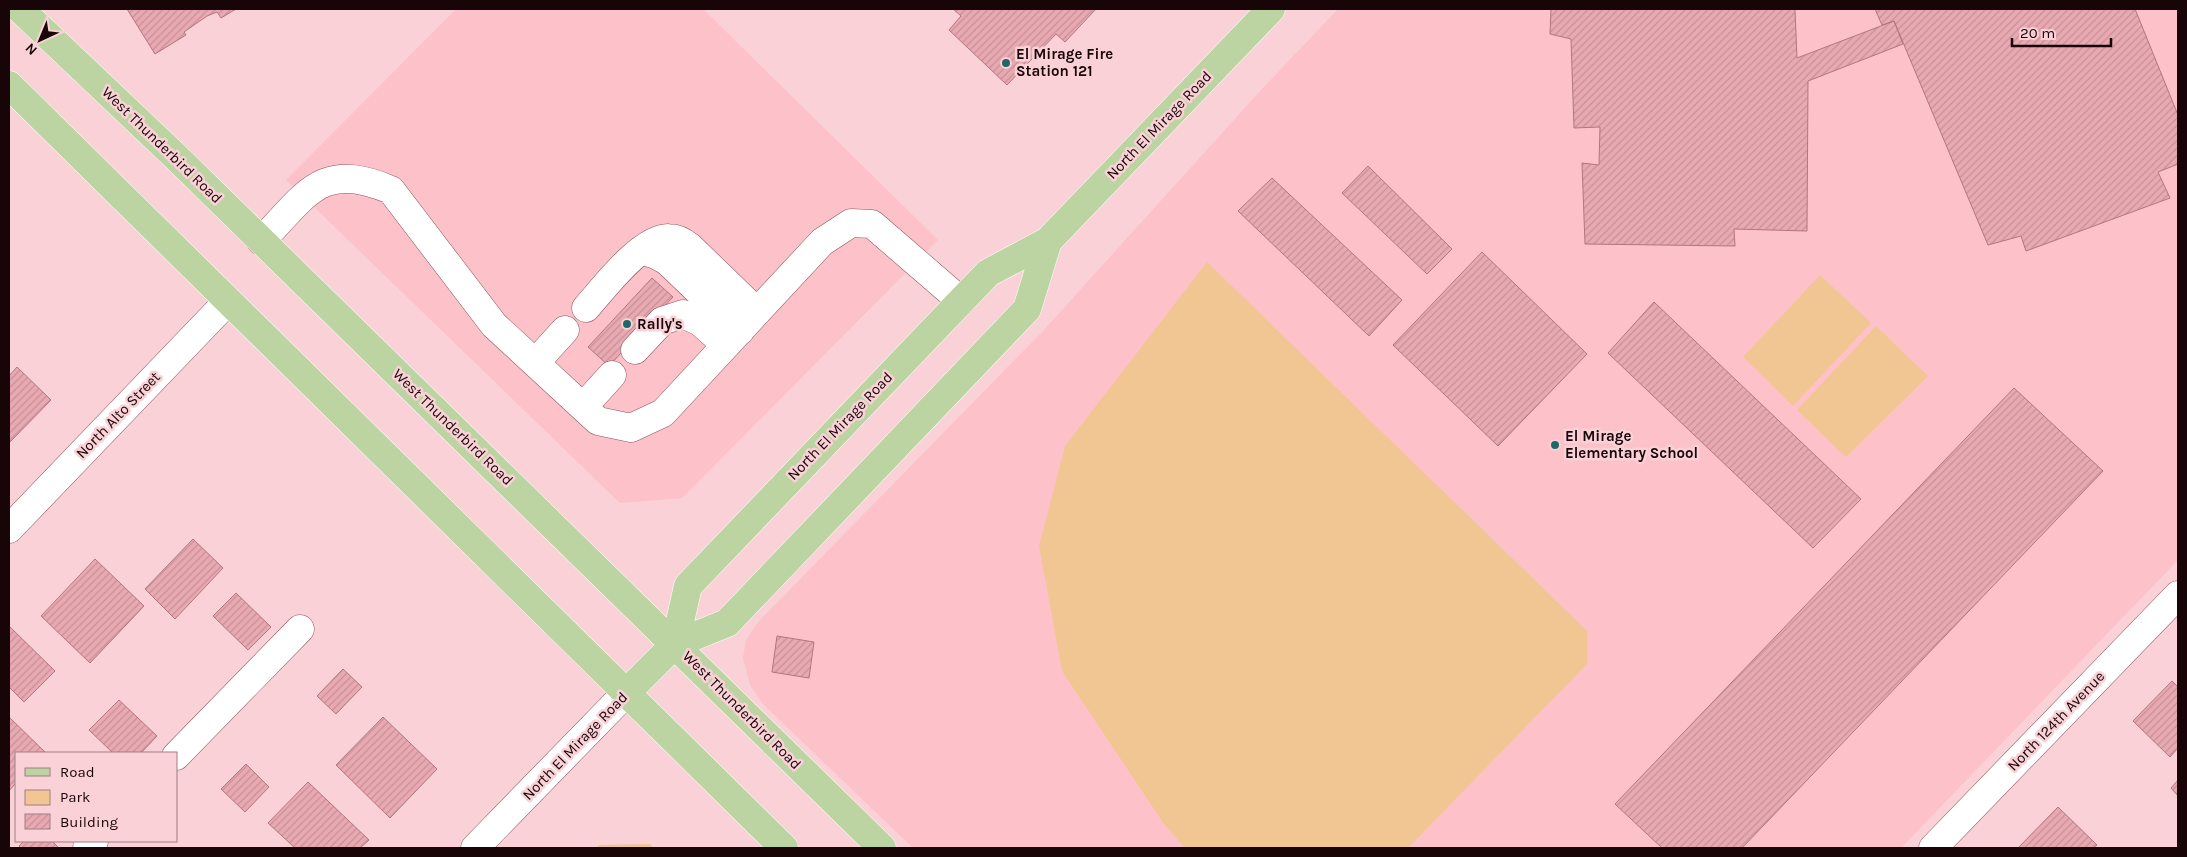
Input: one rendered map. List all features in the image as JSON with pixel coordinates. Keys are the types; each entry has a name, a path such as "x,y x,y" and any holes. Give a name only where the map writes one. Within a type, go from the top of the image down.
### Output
{"main road":[{"name":"West Thunderbird Road","path":"20,9 261,241 882,848"},
{"name":"North El Mirage Road","path":"675,644 688,586 988,273 1048,241 1271,9"},
{"path":"9,85 227,302 784,848"},
{"name":"North El Mirage Road","path":"626,693 675,644 727,623 1027,309 1048,241"}],"street":[{"path":"261,241 315,186 336,179 347,179 368,181 391,190 494,326 598,421 632,428 663,413 822,242 852,223 872,224 961,301"},
{"path":"586,308 641,250 668,237 681,240 741,329"},
{"name":"North Alto Street","path":"9,529 227,302"},
{"path":"635,350 662,321 683,314 700,322 741,329"},
{"path":"535,363 565,330"},
{"path":"583,407 612,374"},
{"name":"North 124th Avenue","path":"1933,848 2178,595"},
{"path":"178,754 300,629"},
{"name":"North El Mirage Road","path":"475,848 626,693"}],"shaded area":[{"path":"456,9 703,9 938,240 682,498 620,503 286,180"},
{"name":"El Mirage Elementary School","path":"1338,9 2178,9 2178,560 1901,848 913,848 762,703 750,685 743,658 746,640 758,622 1043,331 1261,90"}],"green space":[{"path":"1207,262 1587,631 1587,664 1408,848 1185,848 1164,824 1062,671 1039,546 1065,446"},
{"path":"1820,275 1871,323 1793,406 1743,357"},
{"path":"1876,326 1928,376 1846,457 1797,410"},
{"path":"650,844 654,848 596,848 599,845"}],"building":[{"path":"127,9 236,9 221,18 217,12 207,16 184,32 186,35 155,54"},
{"name":"El Mirage Fire Station 121","path":"953,9 1096,9 1065,42 1056,34 1007,85 949,30 961,16"},
{"path":"1551,9 1792,9 1795,10 1797,58 1894,21 1903,44 1808,81 1807,231 1734,229 1735,246 1585,244 1582,163 1599,165 1600,127 1574,128 1571,39 1550,34"},
{"path":"1875,9 2135,9 2178,115 2178,164 2158,172 2170,198 2026,251 2021,236 1988,245 1894,21 1882,25"},
{"path":"1368,166 1452,249 1427,274 1342,193"},
{"path":"1272,178 1402,300 1369,336 1238,211"},
{"path":"1482,252 1587,354 1498,446 1393,345"},
{"path":"652,278 673,297 609,366 588,347"},
{"path":"1654,302 1861,499 1813,548 1608,353"},
{"path":"17,367 51,400 9,443 9,376"},
{"path":"2014,388 2103,471 1742,848 1662,848 1615,804"},
{"path":"193,539 223,568 175,619 145,589"},
{"path":"95,559 144,606 90,663 41,616"},
{"path":"236,593 271,627 248,650 213,616"},
{"path":"9,626 55,671 24,702 9,687"},
{"path":"777,636 814,642 809,678 772,672"},
{"path":"343,669 362,687 336,714 317,696"},
{"path":"2172,681 2178,687 2178,748 2170,757 2133,721"},
{"path":"119,700 157,736 142,752 112,752 89,730"},
{"path":"9,717 45,752 15,752 15,784 9,791"},
{"path":"383,717 437,769 390,818 336,765"},
{"path":"246,764 269,787 245,812 221,789"},
{"path":"2178,780 2178,796 2171,788"},
{"path":"308,782 369,840 360,848 295,848 268,823"},
{"path":"2058,807 2097,845 2093,848 2018,848"},
{"path":"23,842 53,842 59,848 21,848 19,846"}],"place":[{"name":"El Mirage Fire Station 121","path":"1006,63"},
{"name":"Rally's","path":"627,324"},
{"name":"El Mirage Elementary School","path":"1555,445"}]}
